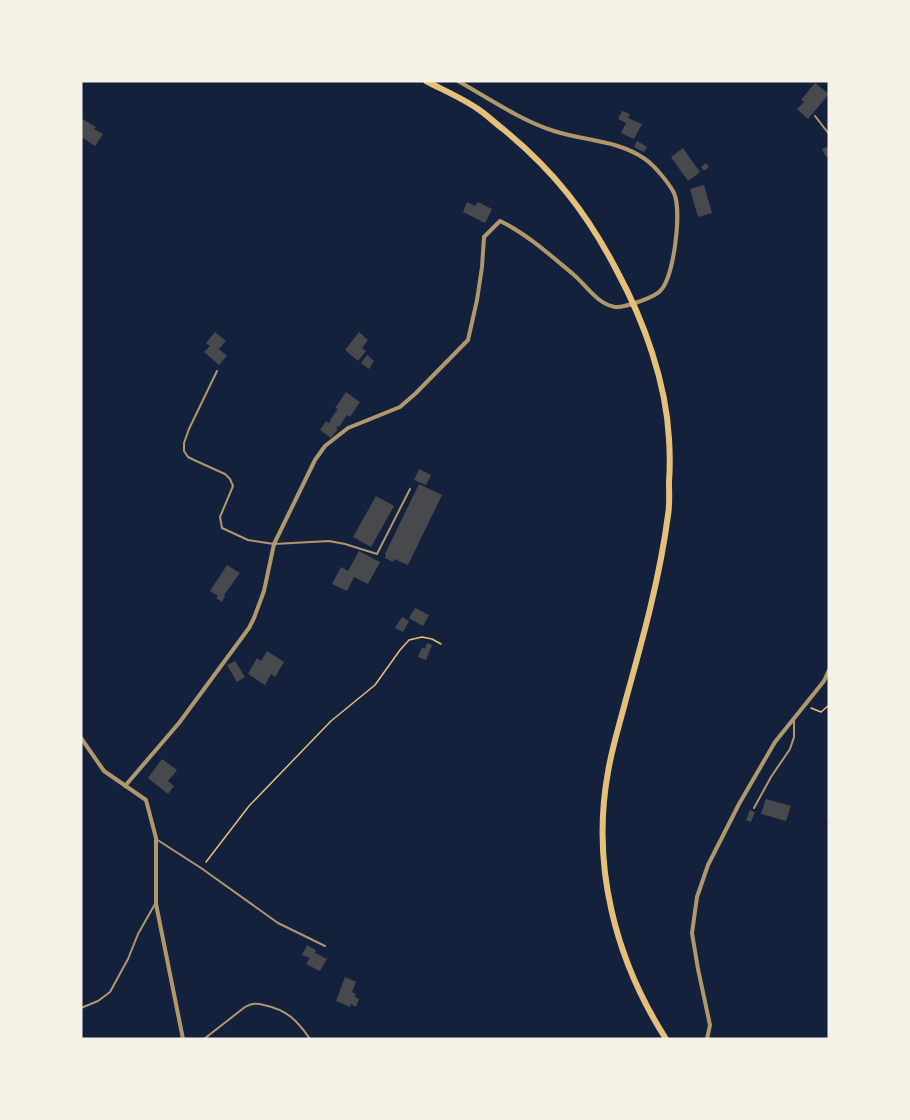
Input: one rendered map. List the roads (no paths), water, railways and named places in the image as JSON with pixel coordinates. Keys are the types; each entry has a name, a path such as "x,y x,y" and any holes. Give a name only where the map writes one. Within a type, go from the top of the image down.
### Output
{"main road":[{"path":"426,81 478,109 522,145 577,204 605,246 634,303 661,386 669,437 669,513 655,591 608,768 602,846 609,902 627,962 639,992 666,1039"}],"street":[{"path":"125,786 178,723 249,628 260,604 274,544 315,460 325,447 348,428 400,407 468,340 478,289 484,237 500,221 528,238 576,276 593,295 609,305 618,307 634,303 658,294 663,288 669,274 678,227 675,194 646,159 619,146 556,132 523,119 458,81"},
{"path":"707,1039 710,1025 692,933 697,897 708,865 774,742 824,681 829,670"},
{"path":"81,738 104,771 146,800 156,839 156,904 183,1039"}],"lane":[{"path":"815,116 829,134"},
{"path":"218,371 188,433 184,451 188,457 225,474 230,479 233,486 220,517 222,528 248,540 274,544 329,541 377,554 410,489"},
{"path":"754,808 790,749 794,737 794,717"},
{"path":"156,839 278,923 325,946"},
{"path":"81,1008 98,1001 110,992 128,959 138,934 156,904"},
{"path":"204,1039 245,1007 256,1003 288,1014 310,1039"}]}
